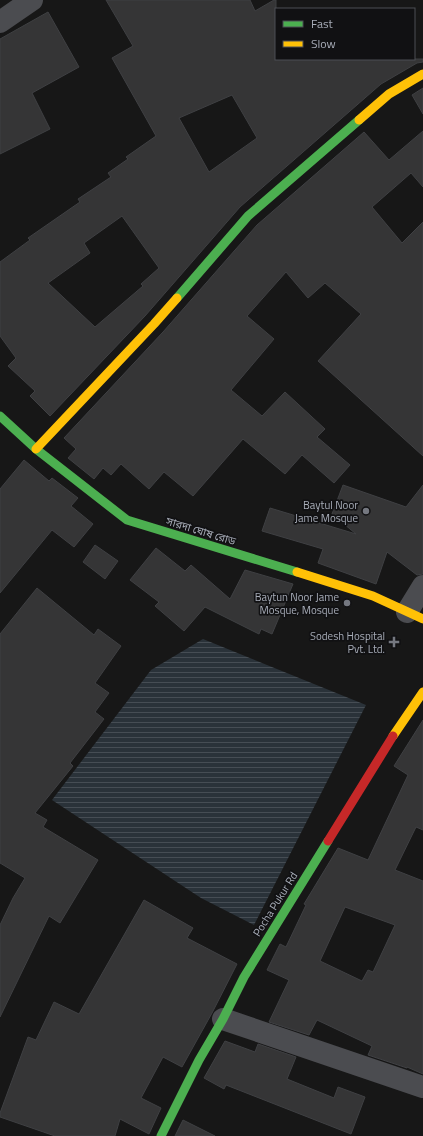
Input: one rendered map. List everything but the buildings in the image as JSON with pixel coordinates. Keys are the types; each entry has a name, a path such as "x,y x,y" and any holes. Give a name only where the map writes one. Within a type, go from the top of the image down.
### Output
{"street":[{"path":"0,22 32,0"},
{"path":"36,448 154,324 248,216 389,94 423,74"},
{"name":"সারদা ঘোষ রোড","path":"0,416 36,448 127,520 373,596 415,616"},
{"path":"415,616 423,586"},
{"name":"Pocha Pukur Rd","path":"161,1136 199,1060 223,1019 244,977 388,743 423,692"},
{"path":"223,1019 423,1087"}],"shaded area":[{"path":"203,639 366,705 254,925 201,898 52,800 151,670"}],"traffic: fast":[{"path":"177,298 248,216 359,120"},
{"path":"0,416 36,449 127,520 297,572"},
{"path":"161,1136 199,1060 223,1019 244,977 328,841"}],"traffic: slow":[{"path":"359,120 389,94 423,74"},
{"path":"36,449 177,298"},
{"path":"297,572 373,596 423,619"},
{"path":"393,736 423,692"}],"traffic: jam":[{"path":"328,841 393,736"}],"place":[{"name":"Baytul Noor Jame Mosque","path":"366,511"},
{"name":"Baytun Noor Jame Mosque, Mosque","path":"347,603"},
{"name":"Sodesh Hospital Pvt. Ltd.","path":"394,642"}]}
